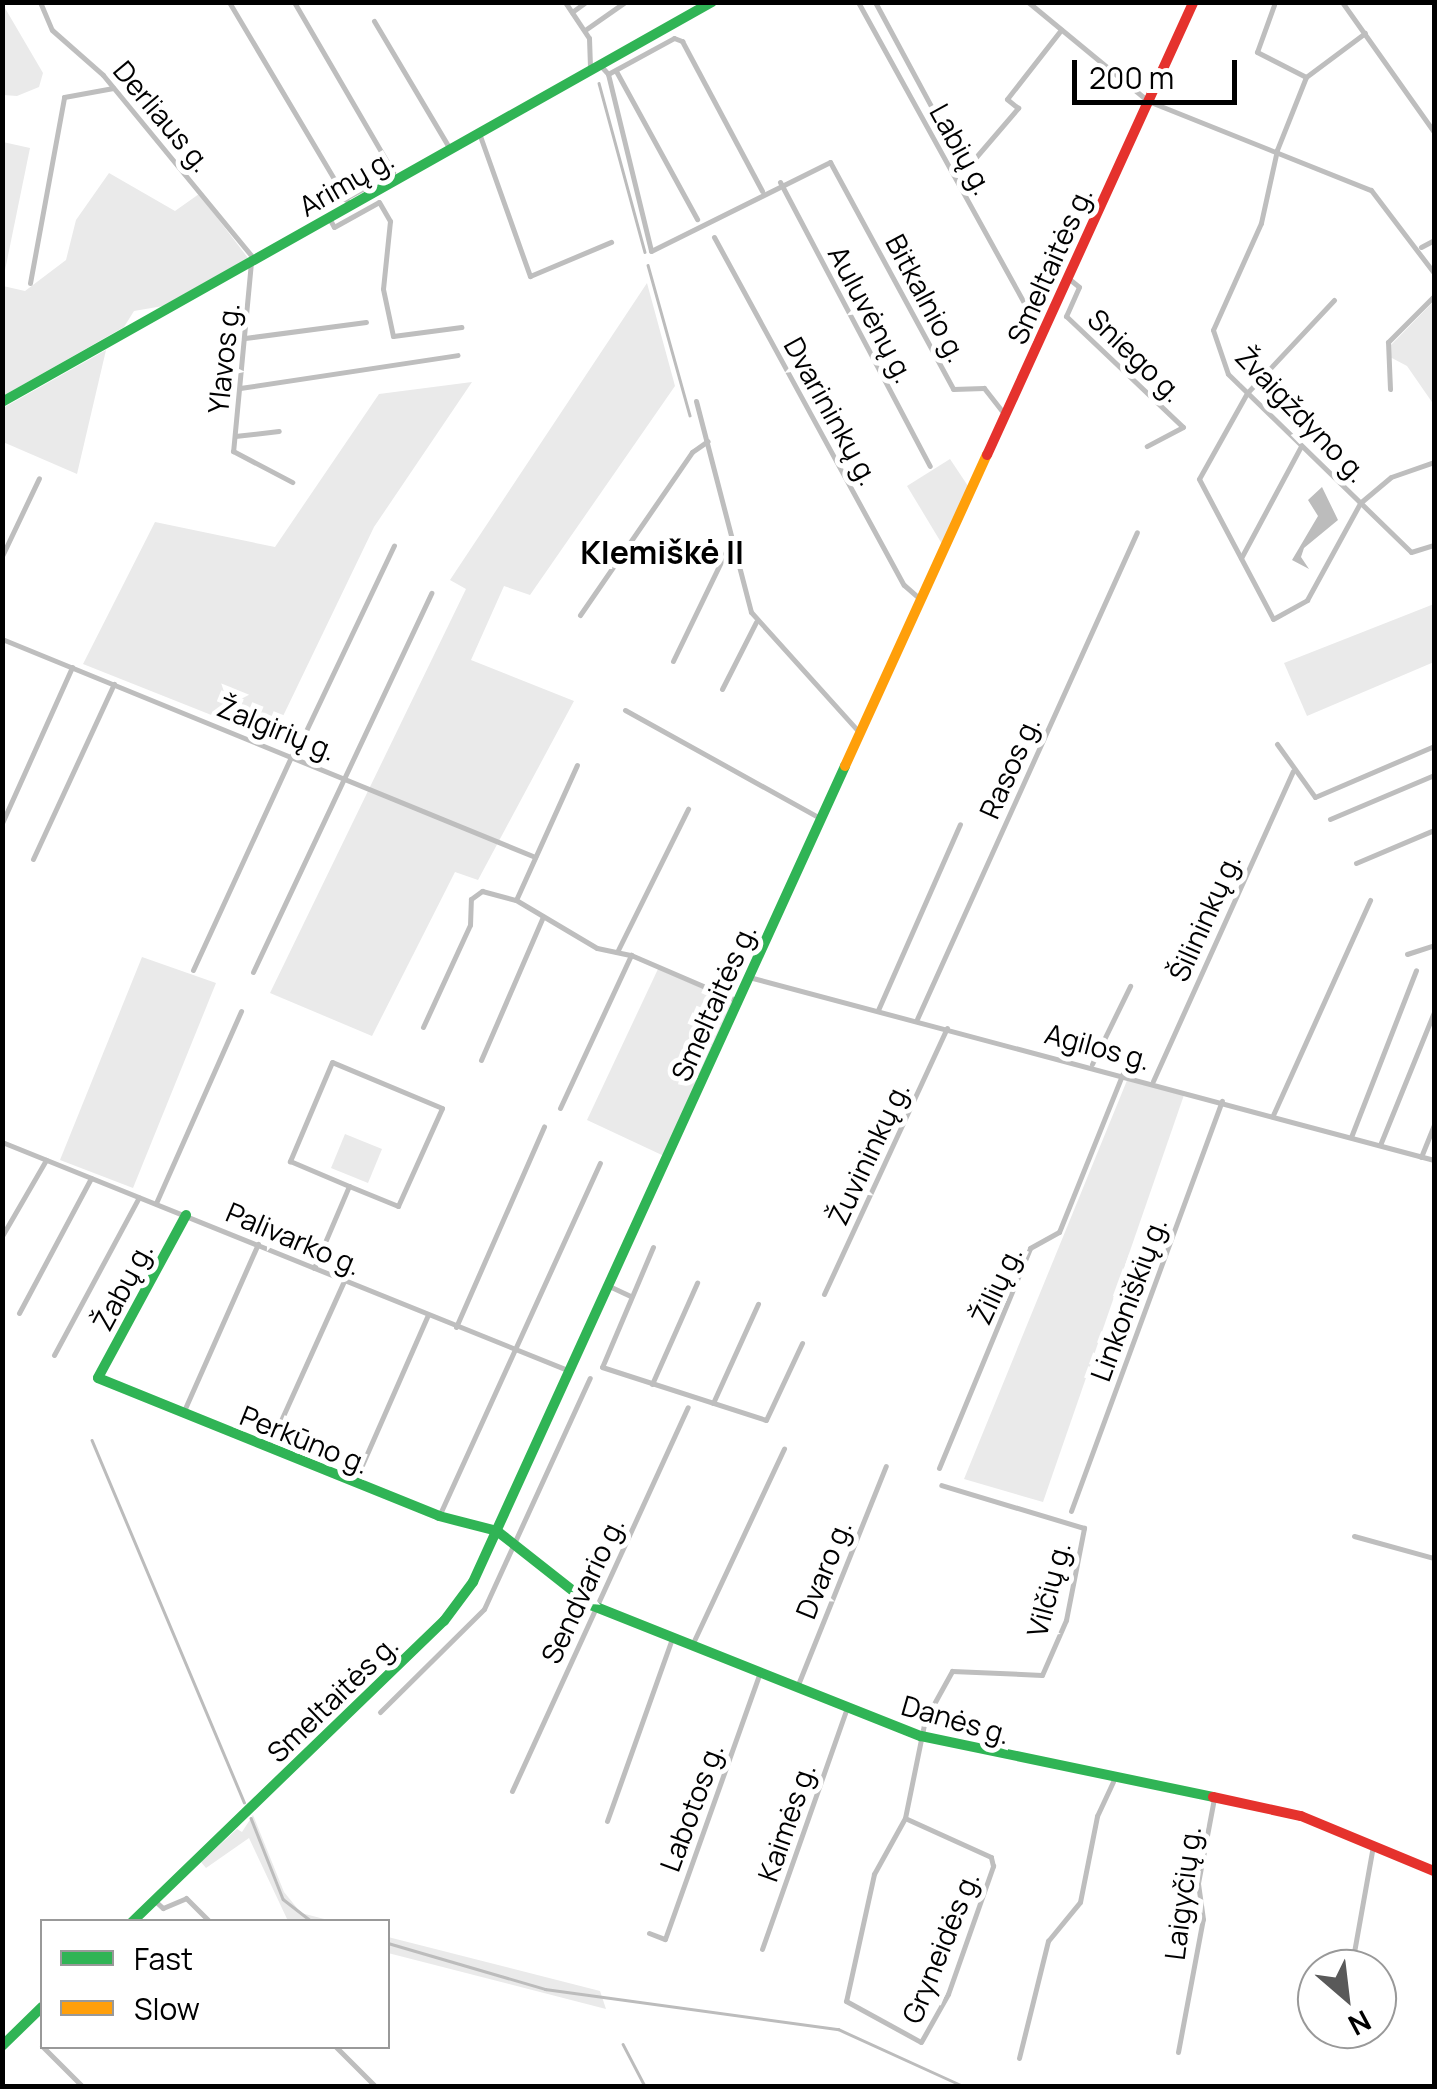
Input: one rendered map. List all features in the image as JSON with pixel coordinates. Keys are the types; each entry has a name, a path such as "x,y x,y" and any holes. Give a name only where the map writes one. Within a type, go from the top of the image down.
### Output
{"main road":[{"name":"Arimų g.","path":"2,402 253,262 328,218 347,202 599,70 712,2"},
{"name":"Smeltaitės g.","path":"135,1919 444,1621 473,1582 1193,2"},
{"name":"Žabų g.","path":"98,1378 186,1215"},
{"name":"Perkūno g.","path":"98,1378 354,1484 439,1516 497,1530"},
{"name":"Danės g.","path":"497,1530 596,1607 921,1736 1112,1781 1301,1816 1434,1871"},
{"path":"2,2046 40,2009"}],"street":[{"name":"Derliaus g.","path":"40,2 62,42 114,88 253,262"},
{"path":"229,2 347,202 393,172 294,2"},
{"path":"565,2 585,30 599,70 651,251 780,182"},
{"path":"572,12 586,2"},
{"path":"585,30 626,2"},
{"name":"Labių g.","path":"858,2 1030,316"},
{"path":"874,2 939,122"},
{"path":"1028,2 1148,101 1371,190 1421,247 1434,273"},
{"path":"1342,2 1434,132"},
{"path":"1274,4 1257,52 1306,77 1365,33"},
{"path":"374,21 450,150"},
{"path":"976,157 1018,108 1007,99 1061,30"},
{"path":"599,70 616,71 674,38 682,41 762,191"},
{"path":"616,71 696,219"},
{"name":"Žvaigždyno g.","path":"1306,77 1277,150 1261,223 1214,323 1218,356 1246,393 1411,552 1434,545"},
{"path":"30,284 64,97 114,88"},
{"path":"479,133 530,276 611,242"},
{"name":"Bitkalnio g.","path":"780,182 820,161 834,167 952,389 984,388 1005,415"},
{"name":"Auluvėnų g.","path":"780,182 930,466"},
{"path":"328,218 334,227 380,202 390,222 383,288 393,336 460,328"},
{"name":"Dvarininkų g.","path":"714,237 904,585 921,600"},
{"path":"1421,247 1434,240"},
{"name":"Ylavos g.","path":"253,262 233,451 292,482"},
{"name":"Sniego g.","path":"1068,278 1079,287 1066,316 1183,428 1146,446"},
{"path":"1390,388 1388,342 1434,296"},
{"path":"1334,300 1246,393 1199,480 1273,619 1307,600 1360,503 1391,477 1434,462"},
{"path":"245,338 366,322"},
{"path":"240,388 458,355"},
{"path":"696,402 756,622 860,733"},
{"path":"234,436 279,431"},
{"path":"580,615 692,452 708,441"},
{"path":"1242,558 1302,446"},
{"path":"2,556 38,478"},
{"name":"Rasos g.","path":"917,1019 1137,532"},
{"path":"672,661 734,536"},
{"path":"192,970 394,546"},
{"path":"253,972 430,593"},
{"path":"722,689 756,622"},
{"name":"Žalgirių g.","path":"2,639 535,857"},
{"path":"2,822 72,667"},
{"path":"33,860 114,684"},
{"path":"625,710 821,818"},
{"path":"1277,744 1315,797 1434,746"},
{"path":"516,900 576,765"},
{"name":"Šilininkų g.","path":"1153,1081 1293,771"},
{"path":"1330,819 1434,775"},
{"path":"616,952 688,809"},
{"path":"878,1010 960,824"},
{"path":"1356,863 1434,830"},
{"path":"422,1027 470,925 471,899 482,891 516,900 616,952 632,955 738,1001"},
{"path":"1272,1114 1370,900"},
{"path":"481,1060 543,917"},
{"path":"1406,954 1434,944"},
{"path":"560,1108 632,955"},
{"path":"1351,1137 1416,970"},
{"name":"Agilos g.","path":"749,977 1092,1064 1434,1160"},
{"path":"1092,1064 1130,986"},
{"path":"156,1203 240,1010"},
{"path":"1380,1145 1434,1012"},
{"name":"Žuvininkų g.","path":"824,1294 947,1028"},
{"path":"332,1062 442,1108 398,1206 349,1186 290,1161 332,1062"},
{"name":"Žilių g.","path":"939,1468 1030,1248 1059,1232 1122,1073"},
{"name":"Linkoniškių g.","path":"1071,1511 1222,1100"},
{"path":"1421,1156 1434,1125"},
{"path":"456,1327 544,1127"},
{"name":"Palivarko g.","path":"2,1142 570,1371"},
{"path":"2,1236 46,1160"},
{"path":"439,1516 600,1163"},
{"path":"19,1313 91,1178"},
{"path":"314,1268 349,1186"},
{"path":"54,1355 140,1196"},
{"path":"184,1413 258,1244"},
{"path":"653,1247 602,1367 766,1420 802,1342"},
{"path":"268,1448 344,1281"},
{"path":"652,1384 698,1284"},
{"path":"608,1286 630,1296"},
{"path":"713,1403 758,1304"},
{"path":"354,1484 428,1315"},
{"path":"380,1712 480,1614 590,1378"},
{"name":"Sendvario g.","path":"512,1791 688,1407"},
{"path":"692,1645 784,1449"},
{"name":"Dvaro g.","path":"797,1686 886,1466"},
{"name":"Vilčių g.","path":"921,1736 952,1670 1042,1675 1066,1620 1084,1528 940,1485"},
{"path":"1354,1536 1434,1558"},
{"path":"606,1821 672,1638"},
{"name":"Labotos g.","path":"649,1932 666,1938 760,1672"},
{"name":"Kaimės g.","path":"762,1948 847,1708"},
{"name":"Gryneidės g.","path":"906,1818 991,1857 993,1866 948,1994 922,2042 846,2001 874,1874 906,1818 921,1736"},
{"path":"1019,2058 1048,1941 1080,1902 1097,1816 1112,1781"},
{"name":"Laigyčių g.","path":"1178,2052 1203,1919 1198,1883 1214,1798"},
{"path":"1355,1949 1373,1846"},
{"path":"154,1900 163,1908 186,1898 207,1919"},
{"path":"45,2049 82,2086"},
{"path":"339,2049 376,2086"}],"shaded area":[{"path":"2,3 43,73 39,87 17,96 3,95"},
{"path":"2,142 30,148 3,280"},
{"path":"109,173 175,211 199,194 248,258 163,306 134,311 124,327 3,396 3,286 25,291 66,260 76,220"},
{"path":"647,283 675,386 530,595 504,586 471,660 574,701 478,880 455,872 372,1036 270,993 466,589 450,580"},
{"path":"1434,301 1434,405 1407,366 1390,357 1390,346"},
{"path":"106,350 77,474 3,442 3,408"},
{"path":"472,382 374,527 272,739 83,664 155,522 275,547 379,394"},
{"path":"950,459 968,486 942,544 907,486"},
{"path":"1322,487 1338,520 1304,548 1301,557 1309,569 1292,560 1318,516 1308,500"},
{"path":"1434,604 1434,662 1307,716 1284,663"},
{"path":"142,957 216,983 133,1188 60,1160"},
{"path":"658,969 734,1002 664,1156 587,1120"},
{"path":"1128,1078 1184,1095 1043,1502 964,1479"},
{"path":"345,1134 382,1149 368,1183 331,1168"},
{"path":"253,1815 284,1892 301,1913 324,1919 287,1919 249,1838 206,1868 201,1862 237,1829 242,1832"},
{"path":"390,1938 600,1991 606,2009 390,1954"}],"waterway":[{"path":"599,83 645,252"},
{"path":"648,265 690,415"},
{"path":"92,1440 244,1802"},
{"path":"251,1818 283,1899 308,1919"},
{"path":"390,1944 545,1989 838,2029 963,2086"},
{"path":"623,2044 645,2086"}],"traffic: fast":[{"path":"2,402 712,2"},
{"path":"135,1919 444,1621 473,1582 845,766"},
{"path":"186,1215 98,1378 439,1516 497,1531 591,1605 921,1736 1213,1797"},
{"path":"2,2046 40,2009"}],"traffic: slow":[{"path":"845,766 987,455"}],"traffic: jam":[{"path":"987,455 1193,2"},
{"path":"1213,1797 1301,1816 1434,1871"}],"district":[{"name":"Klemiškė II","path":"662,552"}]}
